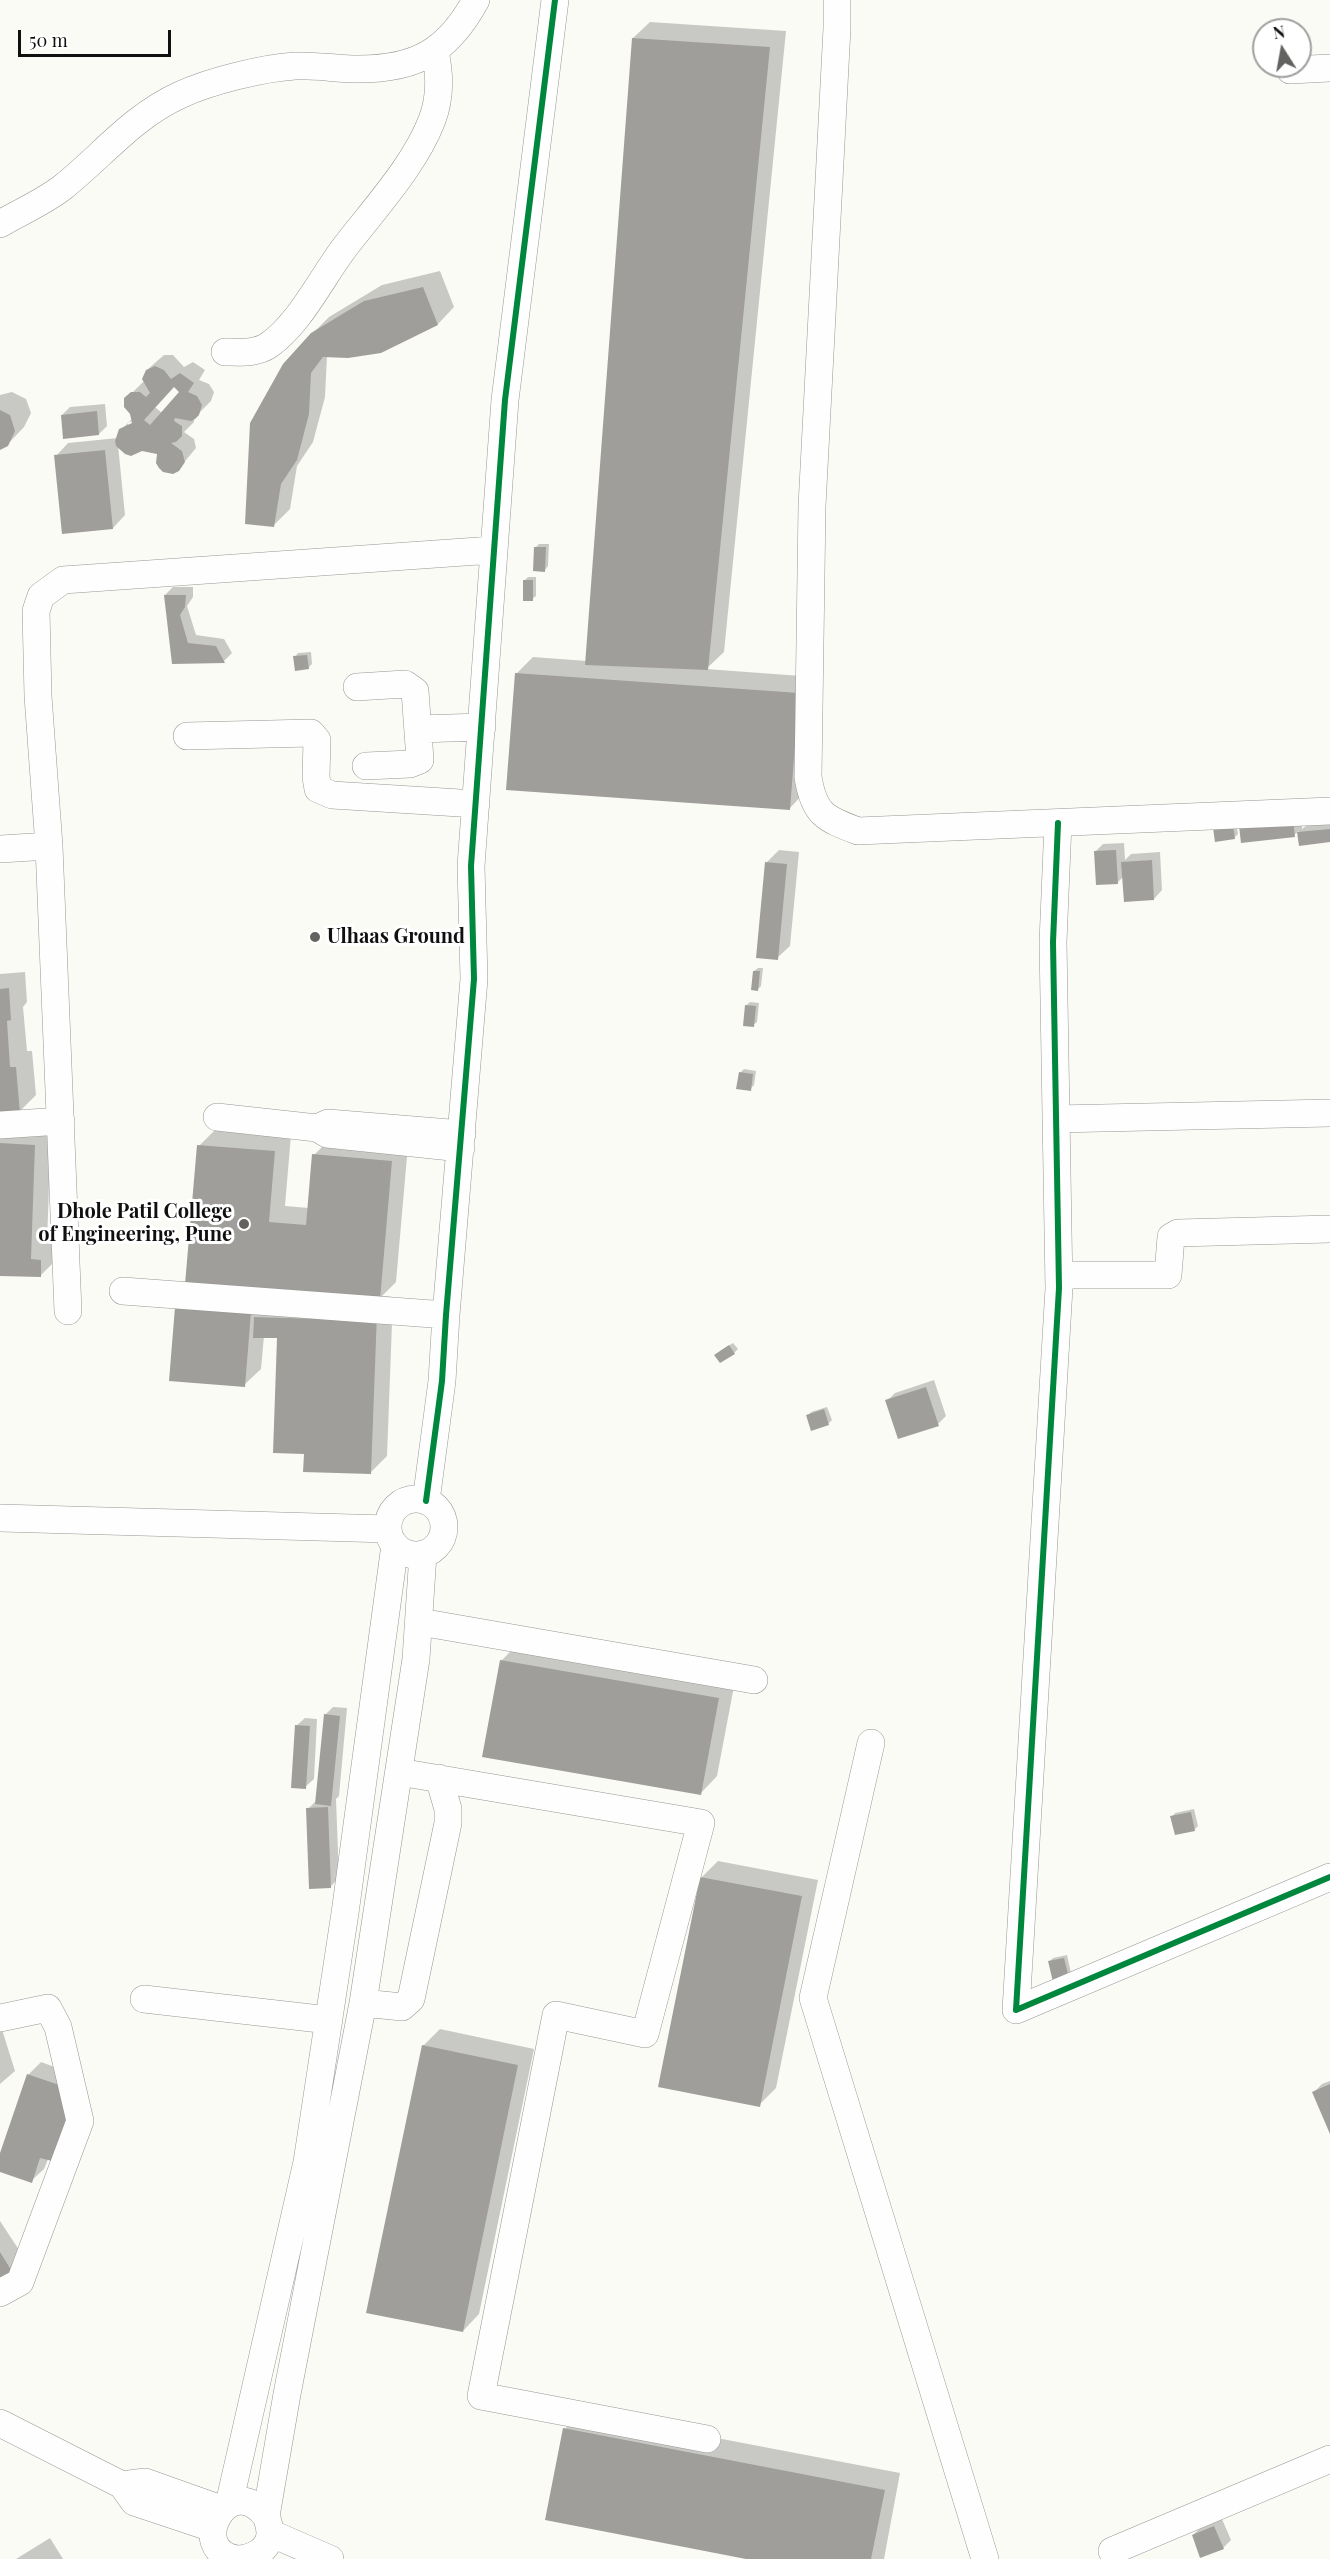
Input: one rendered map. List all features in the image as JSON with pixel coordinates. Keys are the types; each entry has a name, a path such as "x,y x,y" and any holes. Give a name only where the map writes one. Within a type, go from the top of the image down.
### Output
{"street":[{"path":"0,224 62,188 132,123 181,94 232,77 295,66 361,69 400,66 435,52 464,23 476,0"},
{"path":"426,1502 442,1381 474,979 471,866 493,550 506,400 555,0"},
{"path":"837,0 812,506 808,777 812,798 828,820 858,831 1330,811"},
{"path":"225,352 246,353 266,347 284,334 417,152 433,118 439,78 435,52"},
{"path":"1312,69 1330,68"},
{"path":"68,1311 49,846 38,696 36,611 41,596 63,580 493,550"},
{"path":"357,687 405,684 415,691 420,760 415,763 366,766"},
{"path":"418,729 482,727"},
{"path":"187,736 311,733 317,740 318,789 332,795 476,804"},
{"path":"415,763 416,800"},
{"path":"1058,823 1053,942 1059,1275 1016,2010 1330,1877"},
{"path":"0,849 49,846"},
{"path":"1056,1119 1330,1113"},
{"path":"217,1117 316,1128 327,1134 462,1141"},
{"path":"0,1125 61,1121"},
{"path":"1059,1275 1161,1277 1168,1275 1171,1237 1178,1233 1330,1229"},
{"path":"123,1291 446,1315"},
{"path":"0,1518 392,1537 410,1554 423,1554 436,1547 444,1531 441,1513 426,1502 408,1501 400,1505 390,1519 392,1537 307,2162 221,2514 213,2537 222,2552 238,2559 264,2541 287,2394 363,2003 420,1622 423,1554"},
{"path":"420,1622 753,1680"},
{"path":"871,1743 813,1998 985,2559"},
{"path":"399,1772 700,1823 645,2034 556,2015 481,2396 707,2439"},
{"path":"363,2003 402,2007 411,1999 448,1823 448,1809 439,1778"},
{"path":"144,1999 328,2020"},
{"path":"0,2018 48,2008 58,2027 80,2121 20,2282 0,2293"},
{"path":"0,2423 122,2485 134,2502 221,2514 246,2502 261,2509 264,2541"},
{"path":"1112,2551 1330,2459"},
{"path":"264,2541 330,2559"}],"building":[{"path":"632,38 770,47 708,670 585,665"},
{"path":"423,287 438,325 381,353 348,358 323,357 311,373 309,414 297,460 281,484 274,527 245,524 250,423 283,364 311,333 364,301"},
{"path":"155,366 164,370 171,379 180,373 194,383 188,392 197,396 202,405 199,415 191,421 175,418 174,421 182,426 182,436 176,442 171,443 182,451 185,462 179,471 173,474 163,472 159,468 156,463 157,454 142,451 131,456 116,446 115,441 119,429 132,423 130,414 124,407 124,398 131,392 140,392 146,397 150,393 142,379 146,370","holes":["174,387 179,392 150,425 144,420"]},
{"path":"0,410 10,415 15,431 8,446 0,450"},
{"path":"97,411 99,435 63,439 61,415"},
{"path":"105,450 113,529 62,534 54,455"},
{"path":"534,547 546,547 545,572 533,571"},
{"path":"523,580 533,580 533,601 523,601"},
{"path":"164,595 186,595 185,607 180,615 188,643 216,646 225,663 172,664"},
{"path":"307,655 309,669 295,671 293,656"},
{"path":"515,673 799,693 790,810 506,790"},
{"path":"1293,819 1295,837 1241,843 1239,826"},
{"path":"1233,825 1235,839 1215,842 1213,828"},
{"path":"1330,829 1330,842 1299,846 1297,832"},
{"path":"1116,850 1118,884 1096,885 1094,851"},
{"path":"1152,860 1154,900 1124,902 1121,862"},
{"path":"765,862 787,864 778,960 756,958"},
{"path":"753,971 760,971 758,991 751,990"},
{"path":"9,988 11,1020 7,1021 10,1067 16,1067 20,1113 0,1115 0,989"},
{"path":"745,1005 756,1006 754,1027 743,1026"},
{"path":"739,1072 753,1074 751,1091 736,1089"},
{"path":"0,1143 35,1145 31,1259 41,1260 41,1277 0,1276"},
{"name":"Dhole Patil College of Engineering, Pune","path":"197,1145 275,1151 269,1222 306,1225 312,1154 392,1161 380,1300 185,1284"},
{"path":"175,1307 251,1312 245,1387 169,1381"},
{"path":"318,1311 377,1313 371,1474 303,1472 304,1454 273,1453 277,1338 253,1338 254,1317 318,1319"},
{"path":"729,1345 735,1354 720,1363 714,1355"},
{"path":"926,1387 939,1426 898,1439 885,1400"},
{"path":"824,1409 829,1425 811,1431 806,1415"},
{"path":"500,1660 719,1698 701,1795 482,1757"},
{"path":"324,1714 340,1716 331,1806 315,1804"},
{"path":"295,1725 310,1726 306,1789 291,1788"},
{"path":"328,1807 331,1888 309,1889 306,1808"},
{"path":"1191,1812 1195,1831 1175,1835 1170,1816"},
{"path":"700,1877 802,1896 760,2107 658,2087"},
{"path":"1064,1958 1069,1978 1053,1982 1048,1961"},
{"path":"422,2045 518,2065 463,2332 366,2313"},
{"path":"27,2074 71,2089 64,2111 72,2114 56,2162 40,2158 32,2183 0,2172 0,2153"},
{"path":"1330,2084 1330,2134 1312,2092"},
{"path":"0,2252 13,2273 0,2281"},
{"path":"563,2428 885,2490 871,2559 746,2559 545,2520"},
{"path":"1214,2526 1224,2549 1200,2558 1192,2535"}],"cycle path":[{"path":"426,1501 442,1381 474,979 471,866 505,400 555,0"},
{"path":"1058,823 1053,942 1059,1288 1016,2010 1330,1877"}],"place":[{"name":"Ulhaas Ground","path":"315,937"},
{"name":"Dhole Patil College of Engineering, Pune","path":"244,1224"}]}
